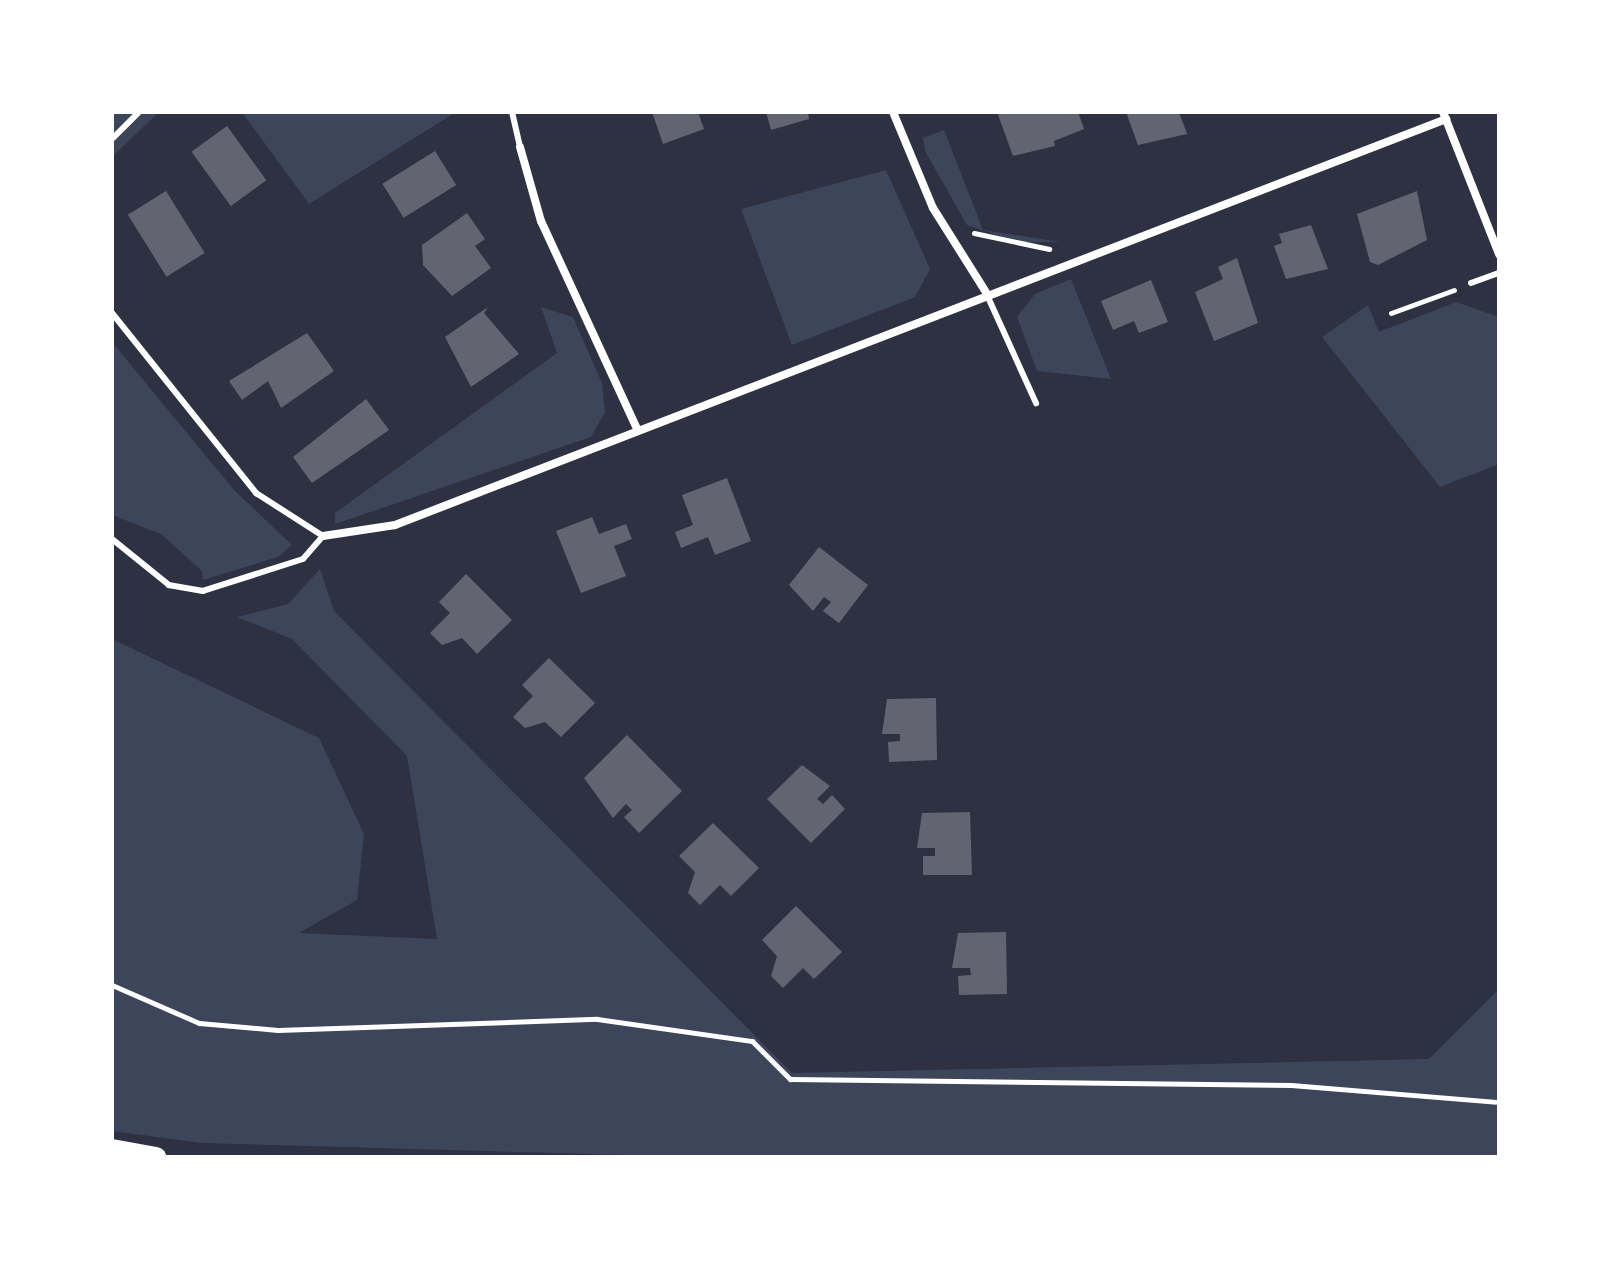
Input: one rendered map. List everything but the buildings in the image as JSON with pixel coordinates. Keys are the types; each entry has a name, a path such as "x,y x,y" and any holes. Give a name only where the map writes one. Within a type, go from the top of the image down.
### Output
{"main road":[{"path":"112,1149 156,1157"}],"street":[{"path":"893,112 933,208 986,292"},
{"path":"323,536 395,525 1444,115 1499,254"},
{"path":"520,147 541,221 637,429"}],"lane":[{"path":"112,139 139,112"},
{"path":"512,112 520,147"},
{"path":"1471,283 1499,273"},
{"path":"986,292 1036,403"},
{"path":"112,313 256,493 323,536 303,559 203,591 169,585 112,539"}],"path":[{"path":"964,226 988,242 1060,249 1065,262"},
{"path":"1391,313 1471,283"},
{"path":"112,985 199,1023 278,1030 597,1019 752,1041 790,1079 1291,1085 1499,1102"}],"shaded area":[{"path":"112,112 159,112 112,157"},
{"path":"242,112 456,112 309,204"},
{"path":"944,130 983,230 1061,242 1018,242 967,225 925,151 923,138"},
{"path":"886,170 930,269 915,297 792,345 741,209"},
{"path":"1071,279 1111,379 1037,371 1017,317 1035,294"},
{"path":"1456,302 1499,317 1499,464 1440,487 1322,337 1368,305 1379,332"},
{"path":"541,307 573,317 602,383 605,412 591,437 335,524 335,513 557,353"},
{"path":"112,342 234,490 292,545 278,557 203,580 202,571 161,534 112,515"},
{"path":"320,569 334,611 792,1073 1429,1059 1499,989 1499,1157 697,1157 201,1143 112,1131 112,639 319,738 364,834 357,900 299,933 437,939 407,756 292,639 237,617 288,604"}]}
